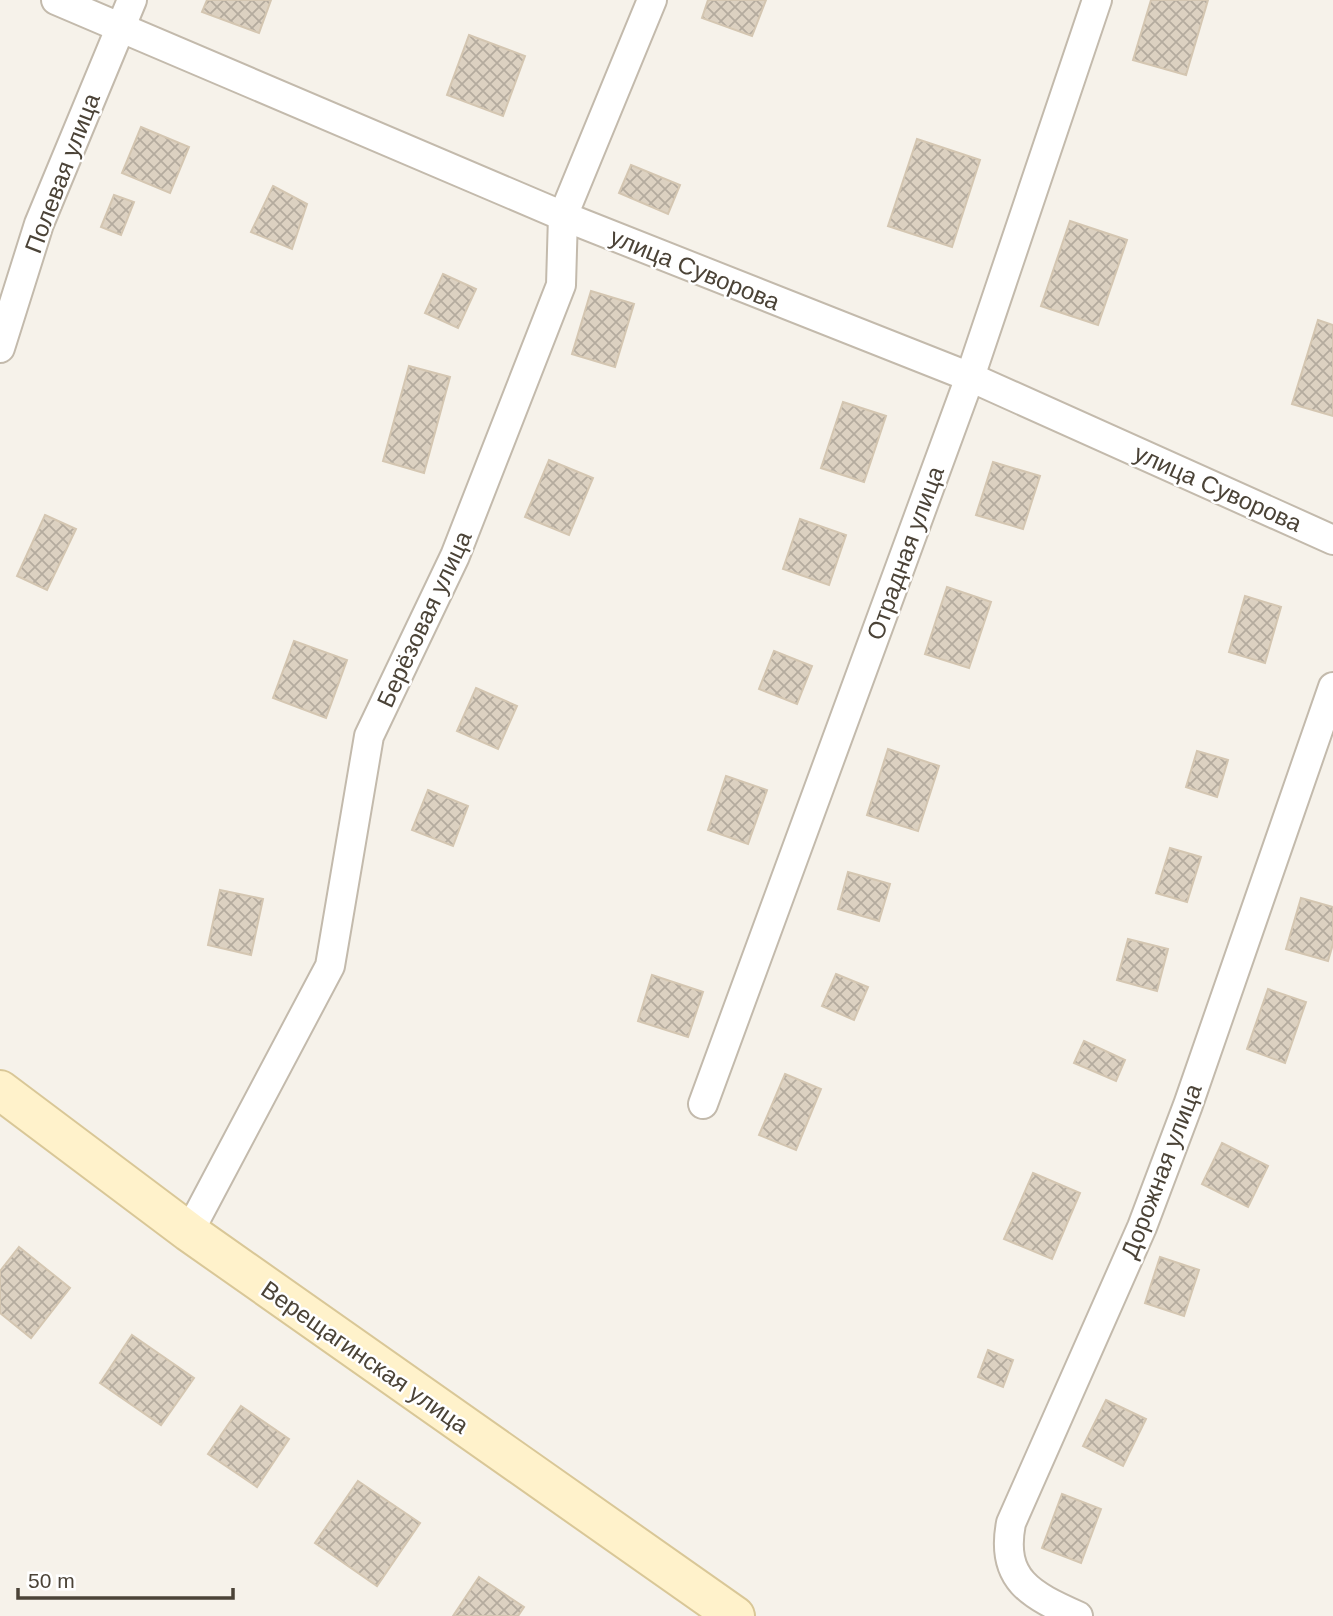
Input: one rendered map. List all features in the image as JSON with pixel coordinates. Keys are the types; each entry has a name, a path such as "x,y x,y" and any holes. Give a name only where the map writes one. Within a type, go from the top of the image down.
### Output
{"main road":[{"name":"Верещагинская улица","path":"0,1090 189,1232 735,1616"}],"street":[{"name":"улица Суворова","path":"56,0 563,216 970,377 1333,540"},
{"name":"Полевая улица","path":"0,348 39,224 132,0"},
{"name":"Берёзовая улица","path":"189,1232 330,966 369,736 455,556 561,285 563,216 652,0"},
{"name":"Отрадная улица","path":"703,1104 970,377 1097,0"},
{"name":"Дорожная улица","path":"1078,1616 1043,1598 1012,1570 1006,1549 1011,1523 1142,1227 1197,1079 1333,687"}],"building":[{"path":"207,0 271,0 259,33 202,12"},
{"path":"708,0 766,0 752,36 702,18"},
{"path":"1151,0 1208,0 1186,75 1133,60"},
{"path":"469,35 525,56 503,116 447,95"},
{"path":"141,127 189,147 170,193 122,173"},
{"path":"917,139 980,160 952,247 888,226"},
{"path":"631,165 680,185 668,214 619,193"},
{"path":"273,186 307,204 292,249 251,232"},
{"path":"114,195 134,202 121,235 101,227"},
{"path":"1070,221 1127,240 1098,325 1041,306"},
{"path":"443,274 476,289 458,328 425,313"},
{"path":"591,291 634,304 615,367 572,354"},
{"path":"1318,320 1333,325 1333,416 1292,404"},
{"path":"409,366 450,377 424,473 383,461"},
{"path":"843,402 886,416 864,482 821,468"},
{"path":"549,460 593,478 569,535 525,517"},
{"path":"993,462 1040,476 1023,529 976,515"},
{"path":"45,515 76,529 47,590 17,576"},
{"path":"800,519 846,535 829,585 783,569"},
{"path":"947,587 991,602 969,668 925,654"},
{"path":"1245,596 1281,607 1265,663 1229,652"},
{"path":"294,641 347,660 326,718 273,698"},
{"path":"774,651 812,666 797,704 759,689"},
{"path":"476,688 517,706 498,749 457,731"},
{"path":"888,749 939,766 918,831 867,815"},
{"path":"1197,751 1228,760 1217,797 1186,787"},
{"path":"726,776 767,790 748,844 708,830"},
{"path":"428,790 468,806 453,846 412,830"},
{"path":"1170,848 1201,857 1187,902 1156,893"},
{"path":"848,872 890,884 879,921 838,909"},
{"path":"220,890 263,899 251,955 208,945"},
{"path":"1301,898 1333,907 1333,944 1328,961 1286,949"},
{"path":"1128,939 1168,949 1157,991 1117,980"},
{"path":"836,974 868,987 854,1020 822,1006"},
{"path":"652,975 703,992 688,1037 638,1021"},
{"path":"1268,989 1306,1002 1285,1063 1247,1049"},
{"path":"1084,1041 1125,1060 1116,1081 1074,1063"},
{"path":"785,1074 821,1089 796,1150 759,1135"},
{"path":"1222,1143 1268,1166 1248,1207 1202,1184"},
{"path":"1033,1173 1080,1193 1052,1259 1004,1239"},
{"path":"19,1247 70,1288 31,1338 0,1313 0,1271"},
{"path":"1160,1257 1199,1270 1184,1316 1145,1303"},
{"path":"132,1335 194,1378 161,1425 100,1383"},
{"path":"988,1350 1013,1360 1003,1387 978,1377"},
{"path":"1106,1400 1146,1419 1123,1466 1083,1446"},
{"path":"241,1406 289,1439 257,1487 208,1454"},
{"path":"358,1481 420,1523 377,1586 315,1543"},
{"path":"1062,1494 1101,1509 1081,1563 1042,1548"},
{"path":"479,1577 524,1607 518,1616 453,1616"}]}
